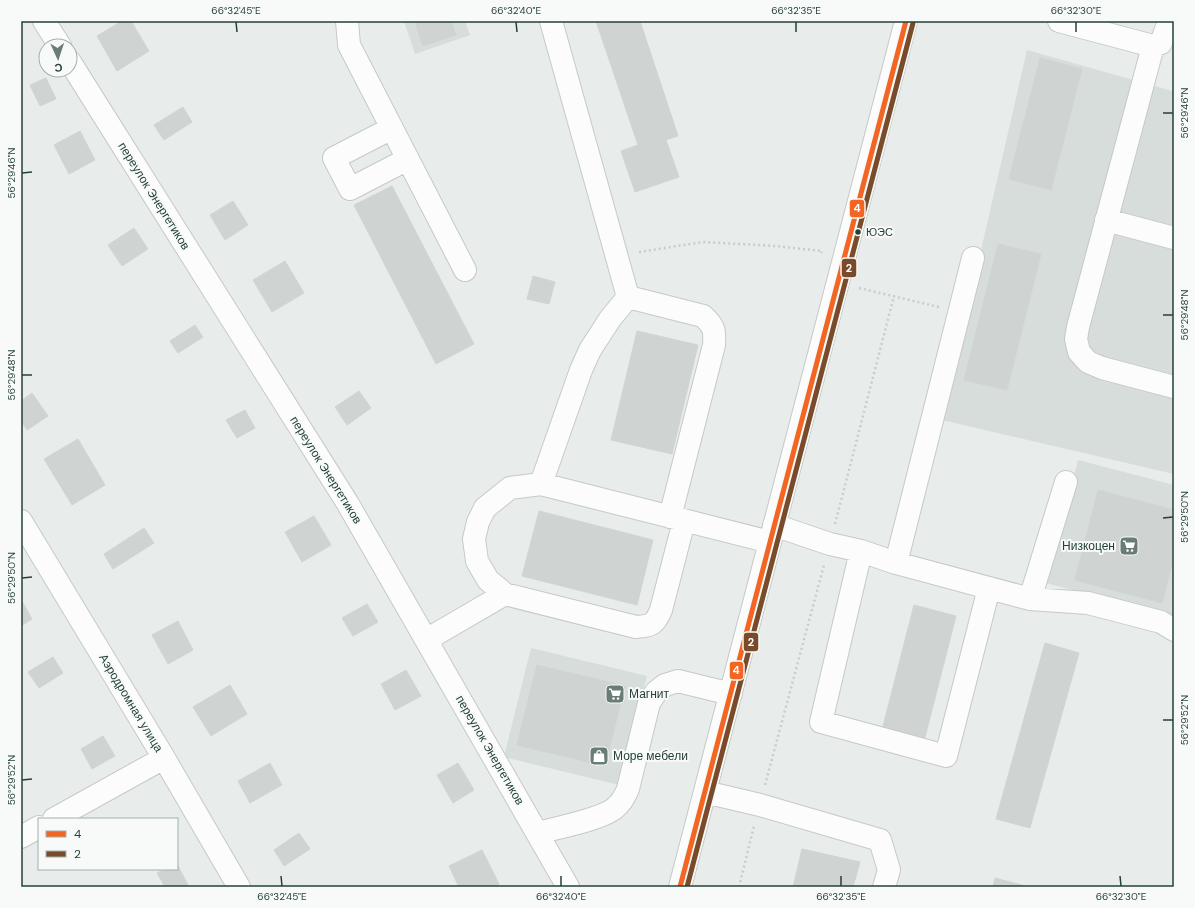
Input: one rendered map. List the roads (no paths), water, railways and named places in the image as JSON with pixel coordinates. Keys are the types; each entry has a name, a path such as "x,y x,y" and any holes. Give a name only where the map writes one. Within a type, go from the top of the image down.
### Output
{"street":[{"path":"44,21 55,38"},
{"path":"347,21 349,45 465,270"},
{"path":"551,21 628,297"},
{"path":"680,887 906,21"},
{"path":"1059,21 1153,46 1161,43 1169,21"},
{"path":"1153,46 1106,220 1078,327 1076,340 1079,352 1088,362 1102,368 1174,387"},
{"name":"переулок Энергетиков","path":"78,75 348,504 568,887"},
{"path":"392,128 334,158 337,164 350,189 408,159"},
{"path":"1106,220 1174,238"},
{"path":"896,563 973,258"},
{"path":"541,484 581,370 590,350 610,319 628,297"},
{"path":"628,297 703,316 711,323 715,332 714,345 677,519 661,610 656,621 648,627 636,627 505,594 488,580 477,561 474,538 478,522 485,508 510,488 541,484 677,519 830,544 861,551 896,563 1030,599 1088,602 1161,622 1174,630"},
{"path":"1030,599 1066,482"},
{"name":"Аэродромная улица","path":"21,521 164,758 239,887"},
{"path":"861,551 821,722 946,756 990,588"},
{"path":"426,640 505,594"},
{"path":"537,833 603,816 616,808 624,798 628,789 649,704 656,692 665,685 678,681 730,694"},
{"path":"56,818 164,758"},
{"path":"705,792 880,840 889,870 884,887"},
{"path":"21,837 38,828"}],"place":[{"name":"ЮЭС","path":"858,232"},
{"name":"Низкоцен","path":"1129,546"},
{"name":"Магнит","path":"615,694"},
{"name":"Море мебели","path":"599,756"}]}
